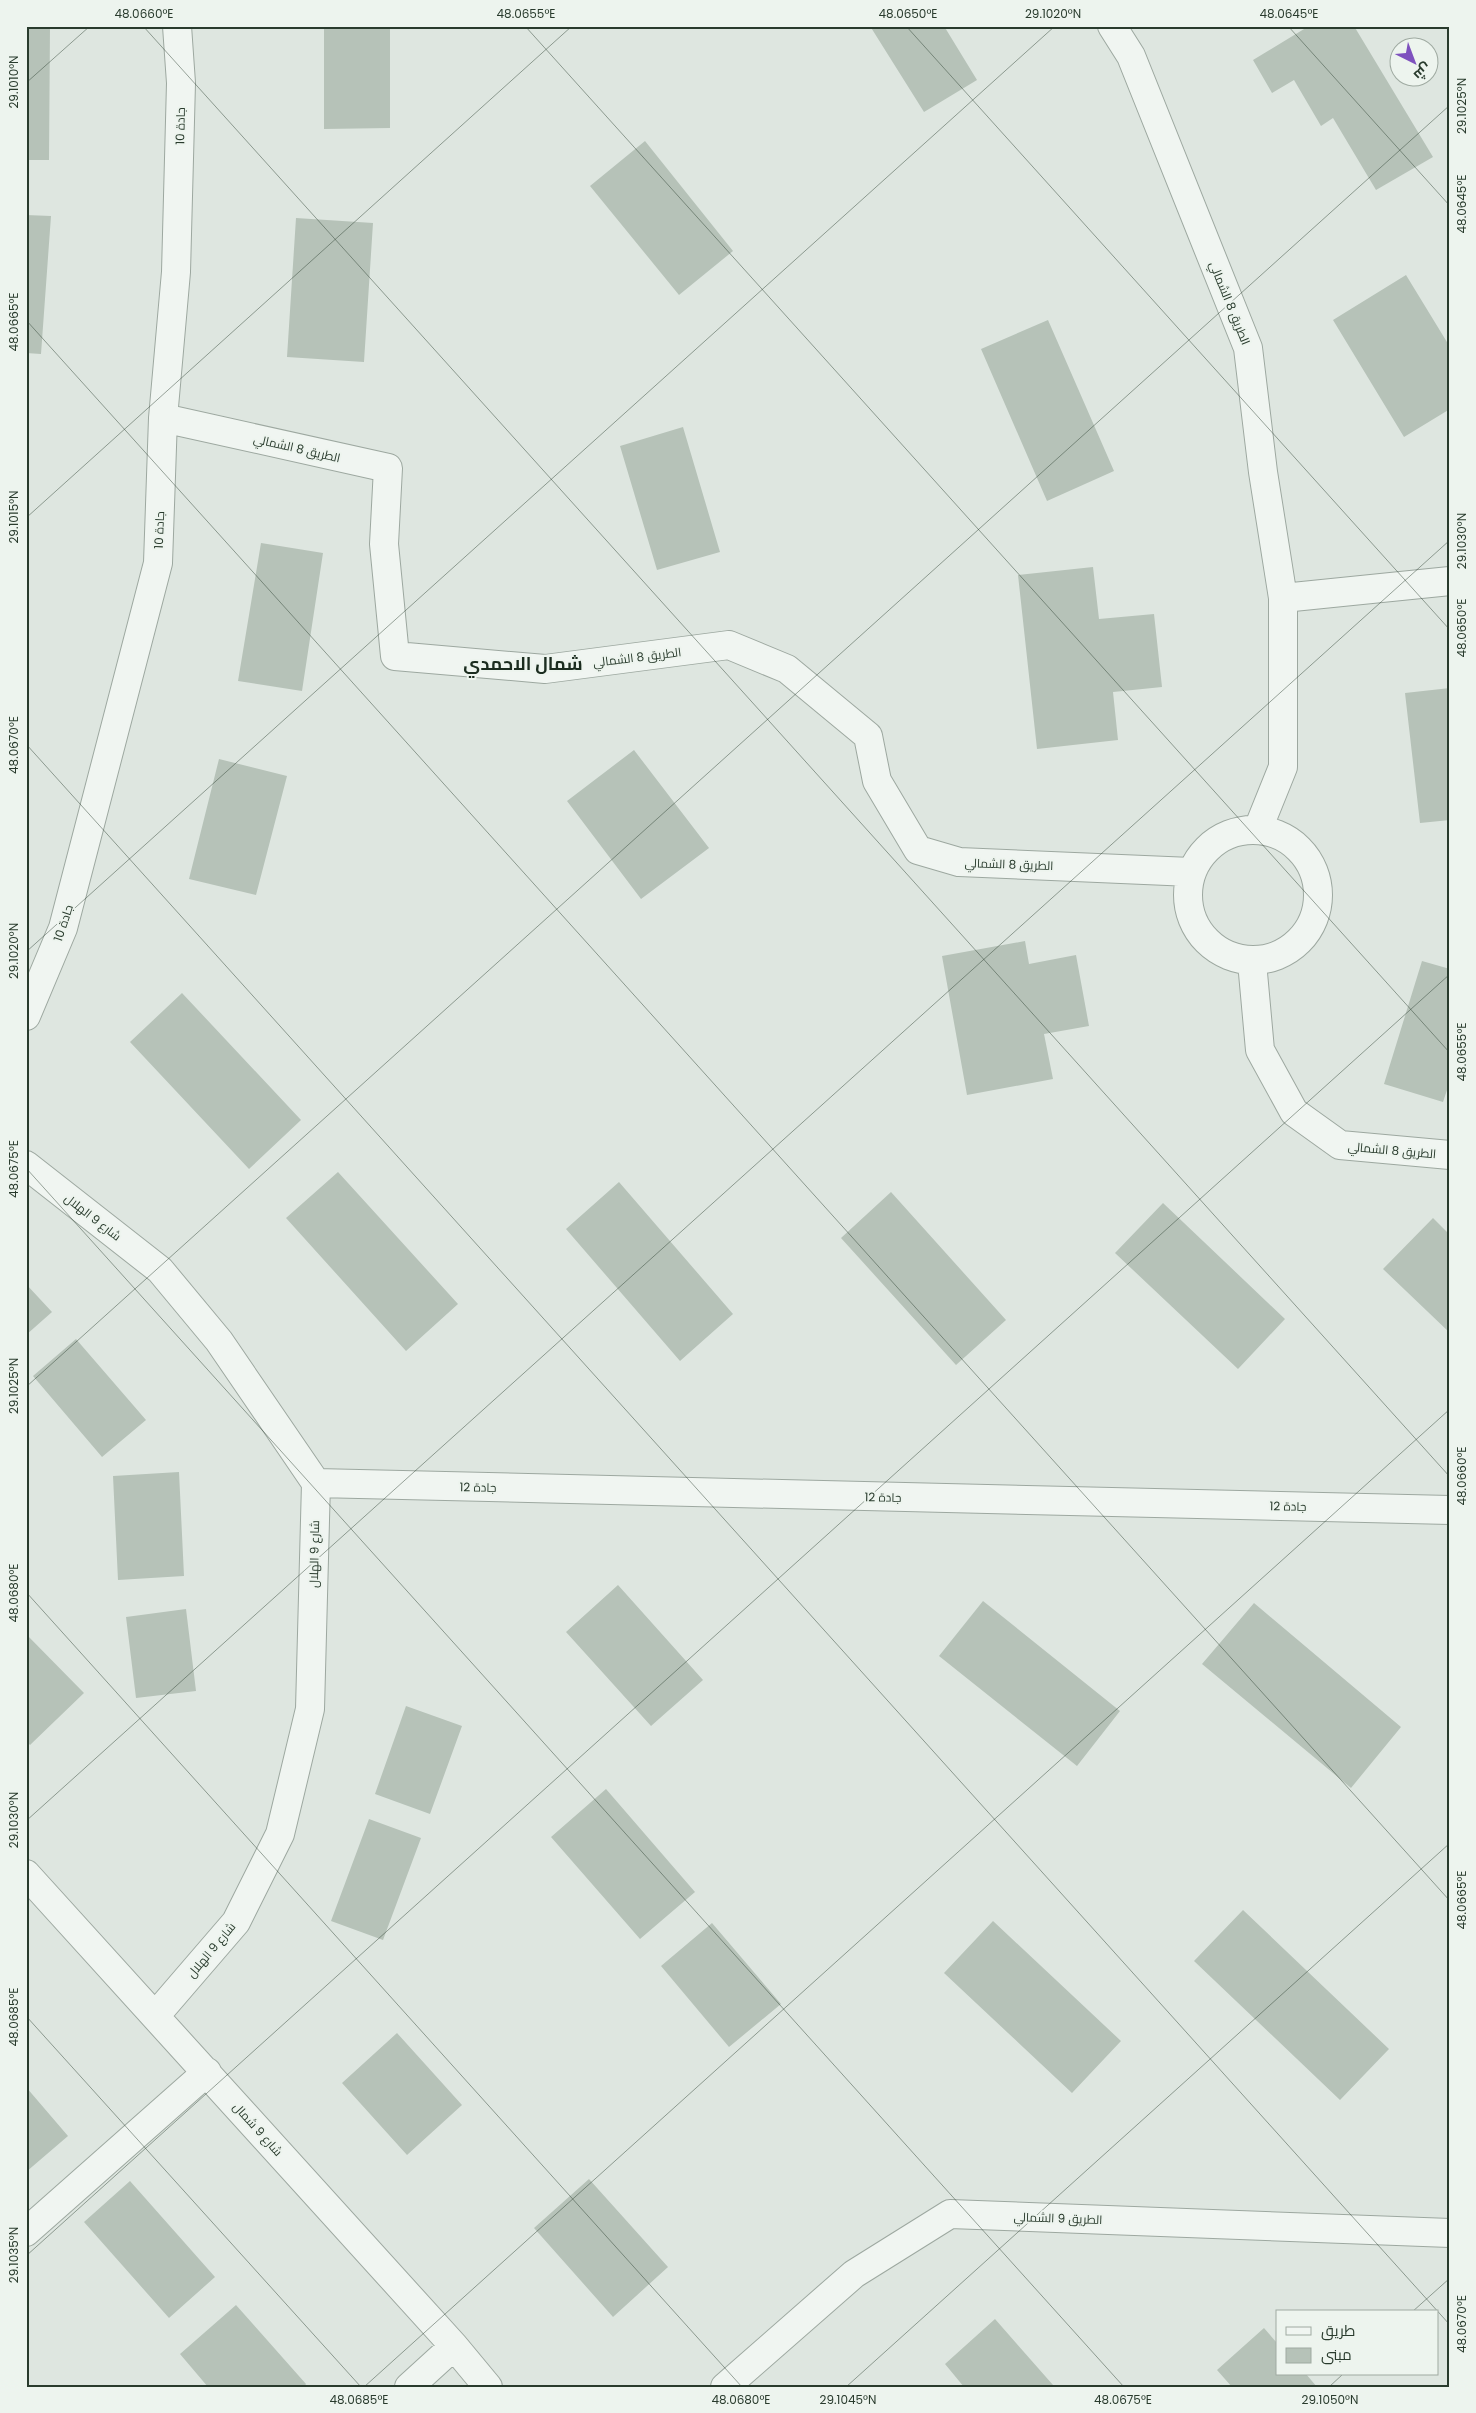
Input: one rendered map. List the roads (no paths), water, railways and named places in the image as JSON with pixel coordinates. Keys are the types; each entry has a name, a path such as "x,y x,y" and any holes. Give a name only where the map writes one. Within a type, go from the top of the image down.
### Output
{"street":[{"name":"جادة 10","path":"26,1016 62,928 158,563 163,418 176,272 181,83 177,26"},
{"name":"الطريق 8 الشمالي","path":"1112,26 1131,56 1248,348 1263,472 1283,598 1283,767 1258,829"},
{"name":"الطريق 8 الشمالي","path":"163,418 388,468 384,544 395,656 545,668 730,645 787,669 868,736 877,780 918,850 959,862 1191,872"},
{"path":"1283,598 1450,582"},
{"path":"1258,829 1290,839 1312,864 1320,898 1310,930 1285,953 1252,962 1222,954 1198,932 1187,903 1191,872 1217,839 1258,829"},
{"name":"الطريق 8 الشمالي","path":"1252,962 1260,1050 1294,1112 1340,1145 1450,1154"},
{"name":"شارع 9 الهلال","path":"26,1165 160,1270 218,1341 316,1484 310,1709 280,1834 236,1922 156,2015"},
{"name":"جادة 12","path":"316,1484 1450,1510"},
{"name":"شارع 9 شمال","path":"26,1874 156,2015 454,2346 488,2387"},
{"path":"26,2232 207,2072"},
{"name":"الطريق 9 الشمالي","path":"725,2387 854,2274 950,2214 1450,2234"},
{"path":"409,2387 454,2346"}],"district":[{"name":"شمال الاحمدي","path":"523,663"}]}
